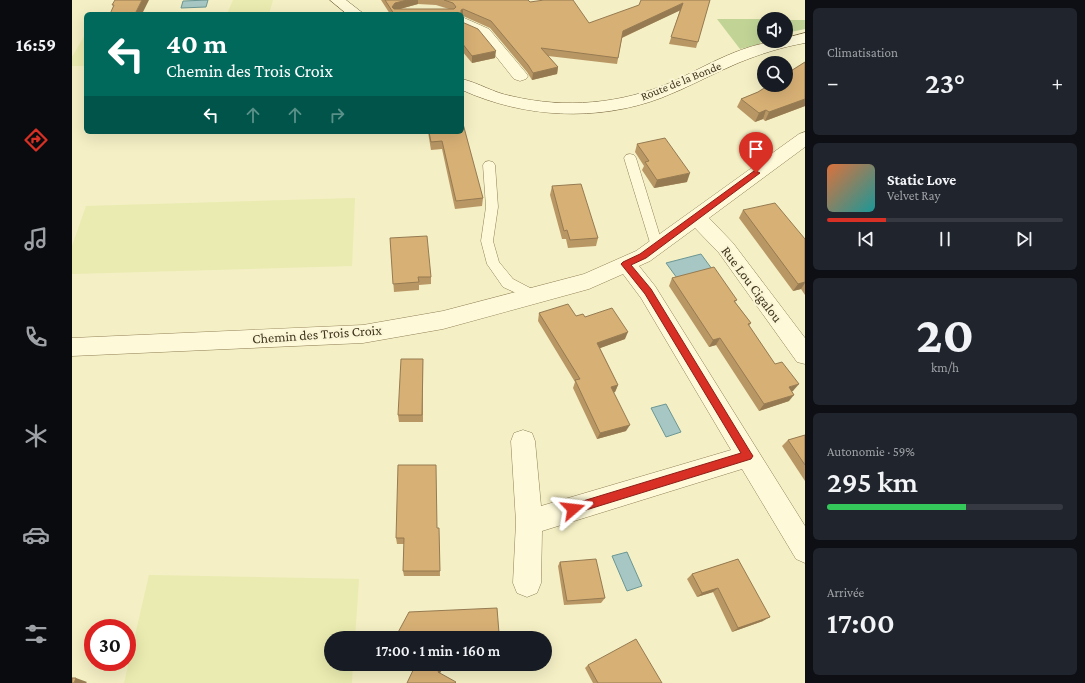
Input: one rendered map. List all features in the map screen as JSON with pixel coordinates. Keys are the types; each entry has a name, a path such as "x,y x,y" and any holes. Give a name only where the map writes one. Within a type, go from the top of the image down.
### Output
{"street":[{"path":"337,0 353,12"},
{"path":"464,22 484,32 520,76"},
{"name":"Route de la Bonde","path":"464,85 471,89 504,100 535,106 592,108 620,104 654,95 743,56 774,45 805,38"},
{"name":"Chemin des Trois Croix","path":"72,347 363,334 443,320 589,281 643,256 805,138"},
{"name":"Rue Lou Cigalou","path":"696,217 726,248 805,355"},
{"path":"626,264 648,292 805,550"},
{"path":"523,441 529,522 527,583"},
{"path":"529,522 748,456"}],"lane":[{"path":"630,158 657,246"},
{"path":"488,166 492,207 487,241 493,264 508,283 531,296"}],"green space":[{"path":"233,0 273,0 270,12 228,12"},
{"path":"717,19 757,19 757,45 740,49"},
{"path":"793,20 805,20 805,29 793,32"},
{"path":"84,36 84,66 72,66 72,57"},
{"path":"355,198 352,266 72,274 72,246 86,206"},
{"path":"149,575 359,579 355,631 324,631 324,671 353,671 352,683 124,683 127,671 136,671 136,631"}],"water":[{"path":"208,0 206,7 181,8 183,1"},
{"path":"701,254 712,269 677,278 666,263"},
{"path":"666,404 681,432 666,437 651,408"},
{"path":"627,552 642,586 627,591 612,556"}],"building":[{"path":"115,0 142,0 136,12 111,12 114,5 112,5"},
{"path":"385,0 407,0 395,3 392,7 394,9 454,9 456,7 453,3 444,0 528,0 530,2 544,0 573,0 589,23 639,5 641,0 710,0 698,42 671,37 683,3 623,31 618,58 541,48 558,67 533,73 491,21 463,9 461,12 393,12"},
{"path":"464,23 478,29 496,51 472,56 464,46"},
{"path":"805,62 805,99 769,112 766,110 759,113 741,99 758,92 793,92 793,70"},
{"path":"464,127 483,198 456,201 442,141 431,142 429,134 464,134"},
{"path":"665,138 690,173 657,180 645,162 649,161 637,144"},
{"path":"581,184 598,238 570,240 567,230 564,231 552,186"},
{"path":"775,203 805,239 805,282 798,284 743,210"},
{"path":"427,236 431,277 418,277 419,282 393,284 390,238"},
{"path":"714,267 737,300 734,301 751,323 748,324 775,364 782,362 799,384 789,387 794,395 764,404 720,338 713,340 672,278"},
{"path":"568,304 576,316 583,314 585,317 612,308 628,332 597,343 618,385 611,387 630,425 600,433 575,380 580,379 539,313"},
{"path":"401,359 423,359 422,415 398,415"},
{"path":"805,435 805,465 788,440"},
{"path":"398,465 436,465 437,528 439,528 440,571 403,571 404,538 396,538"},
{"path":"596,559 605,598 567,601 560,562"},
{"path":"738,559 770,617 738,628 718,588 702,593 692,574"},
{"path":"497,608 499,631 399,631 409,612"},
{"path":"636,639 662,683 598,683 588,665"},
{"path":"413,671 438,671 456,682 455,683 407,683"},
{"path":"72,678 76,678 74,683 72,683"}],"route":[{"path":"573,509 748,456 648,292 626,264 643,256 756,173"}]}
